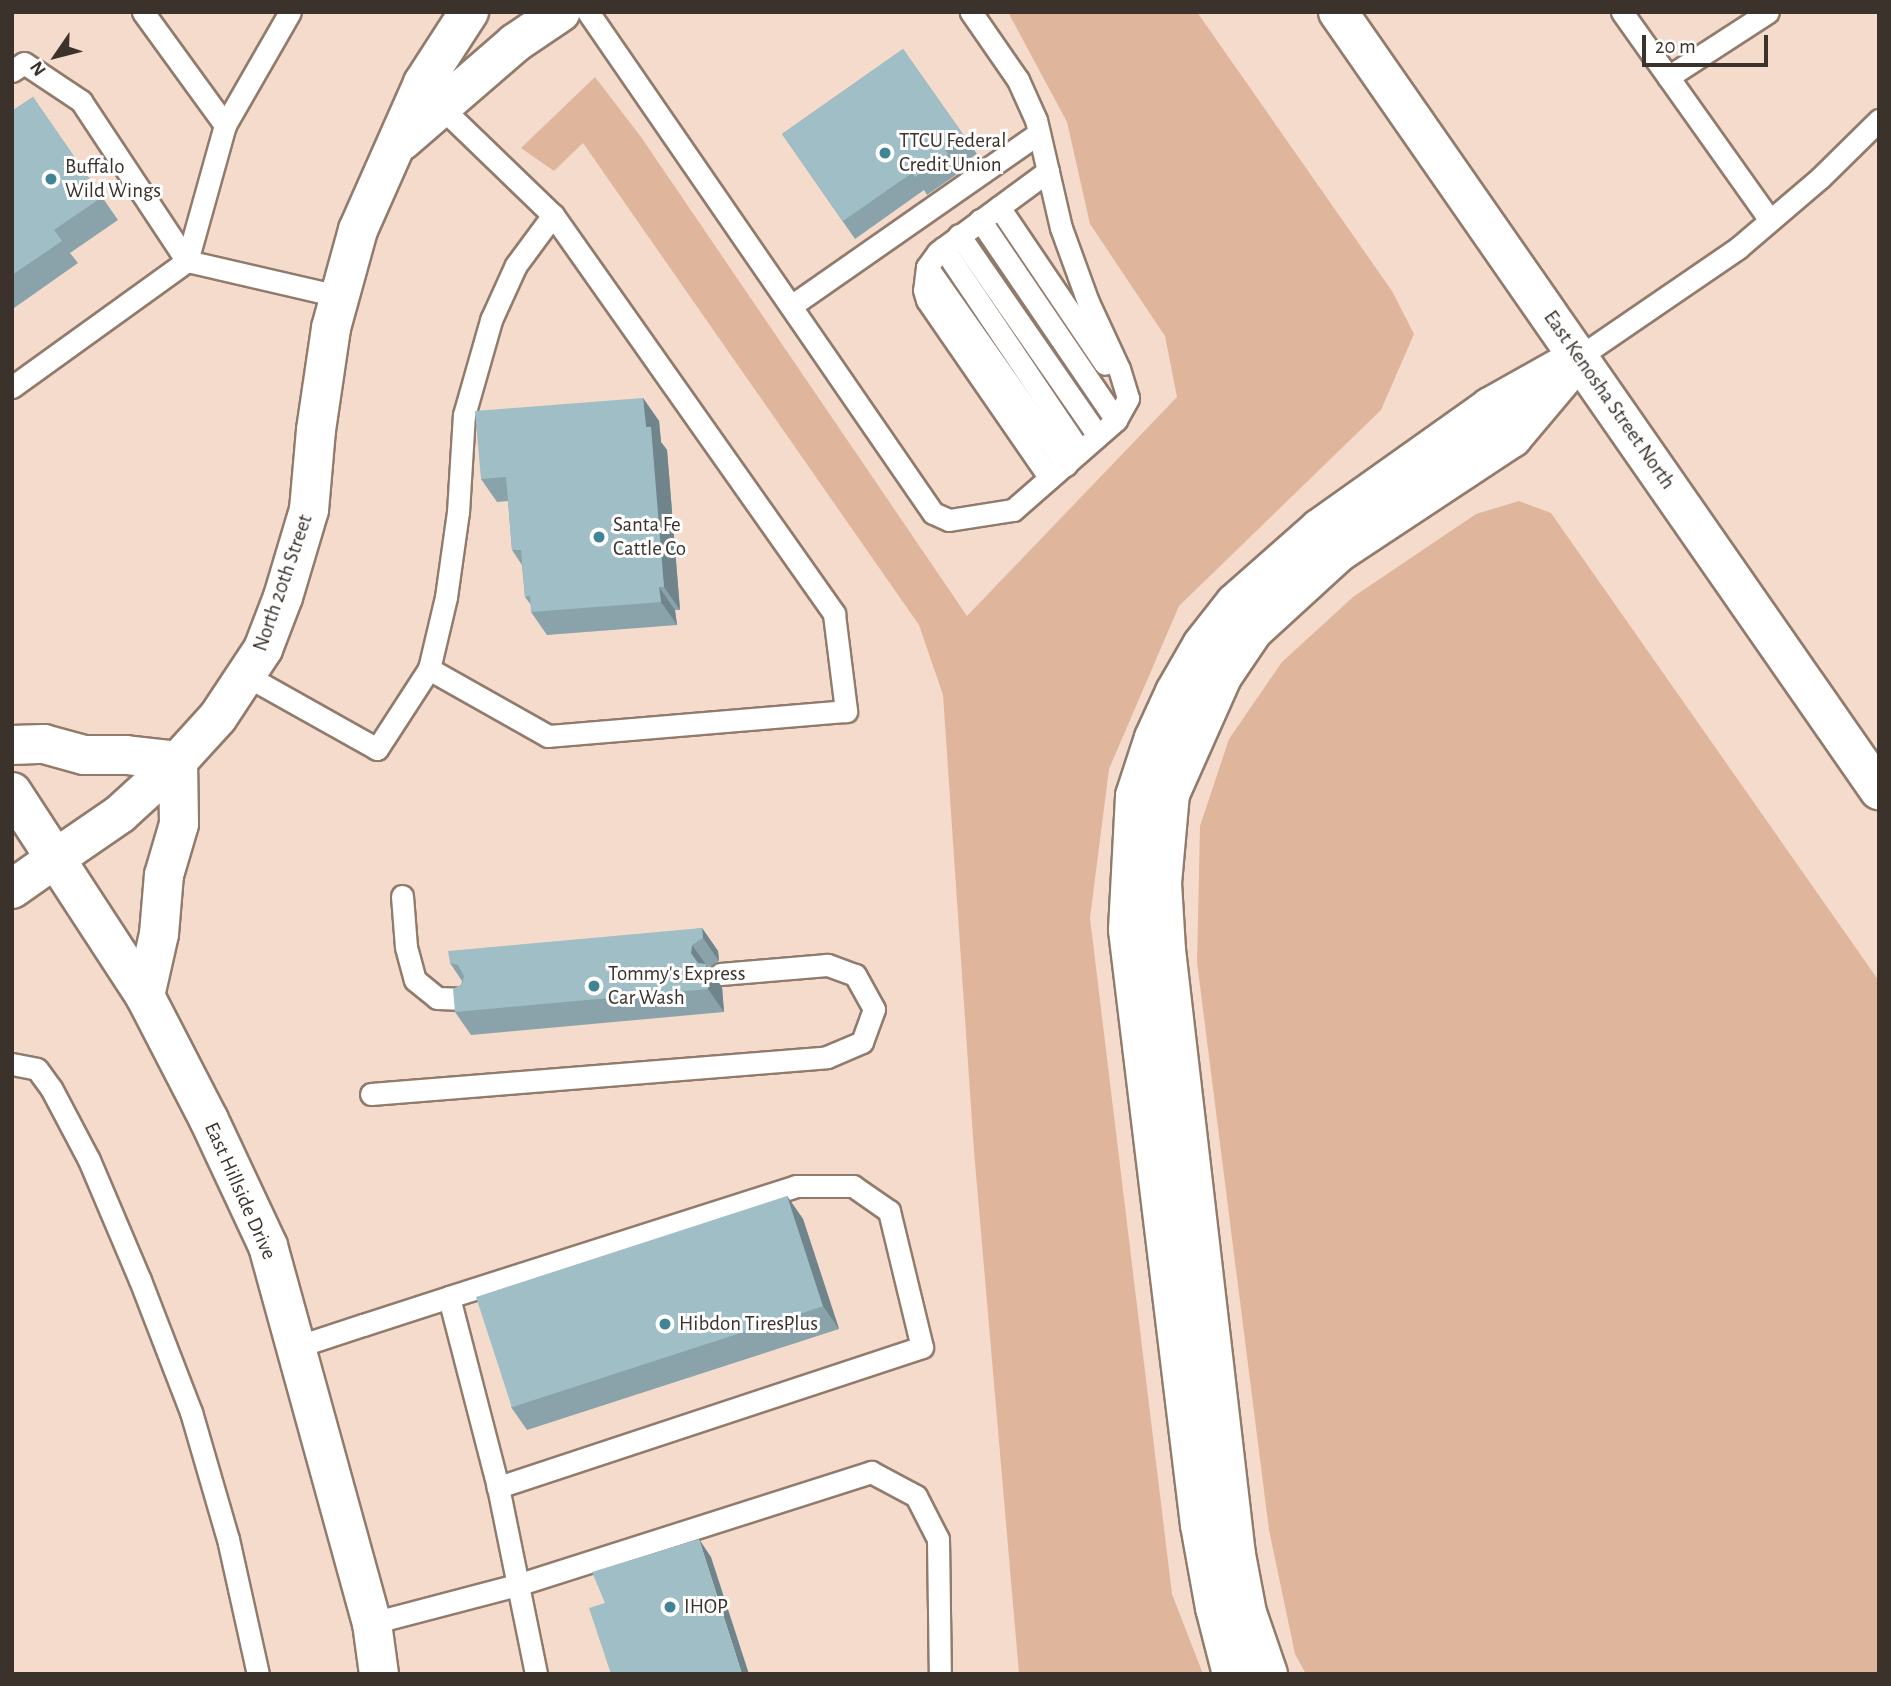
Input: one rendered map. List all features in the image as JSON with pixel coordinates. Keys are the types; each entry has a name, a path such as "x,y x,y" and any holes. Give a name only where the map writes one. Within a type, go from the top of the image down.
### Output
{"main road":[{"name":"North 20th Street","path":"12,889 120,814 178,761 218,717 263,649 283,597 309,510 318,417 331,328 358,230 423,83 469,12"},
{"name":"North 20th Street","path":"392,149 515,43 561,12"},
{"name":"East Kenosha Street North","path":"1338,12 1879,790"},
{"path":"1232,1674 1215,1608 1200,1525 1128,930 1135,796 1154,738 1175,692 1202,645 1235,603 1271,569 1343,512 1490,407 1579,357"},
{"path":"1268,1674 1247,1613 1236,1555 1166,950 1161,883 1170,794 1222,677 1254,631 1338,554 1512,438 1579,357"},
{"path":"12,745 44,744 83,755 126,755 178,761 178,824 164,875 159,934 145,996"},
{"name":"East Hillside Drive","path":"12,792 145,996 209,1120 268,1246 372,1623 379,1674"}],"lane":[{"path":"143,12 225,125"},
{"path":"12,387 187,261 225,125 289,12"},
{"path":"588,12 933,513 941,518 962,520 1004,513 1021,504 1116,420 1128,398 1119,369 1088,302 1061,228 1039,132 1018,80 971,12"},
{"path":"1622,12 1769,219"},
{"path":"1668,77 1768,12"},
{"path":"16,60 81,101 187,261 339,296"},
{"path":"429,670 548,736 846,711 834,614 553,215 441,107"},
{"path":"1579,357 1738,248 1820,178 1879,120"},
{"path":"791,306 1039,132"},
{"path":"1048,171 951,242 927,267 923,290 927,300 1065,465"},
{"path":"999,207 1128,398"},
{"path":"247,676 377,749 429,670 446,597 458,512 464,415 491,320 516,265 553,215"},
{"path":"980,220 1116,420"},
{"path":"951,242 1065,465"},
{"path":"951,242 1098,436"},
{"path":"402,896 405,947 415,980 437,998 467,999"},
{"path":"371,1094 827,1057 862,1042 874,1009 855,975 827,965 720,974"},
{"path":"12,1064 37,1069 51,1088 89,1160 135,1268 191,1412 228,1539 258,1674"},
{"path":"296,1347 796,1186 853,1186 889,1211 922,1347 498,1487"},
{"path":"449,1297 498,1487 536,1674"},
{"path":"372,1623 517,1585 871,1472 916,1496 938,1539 940,1674"}],"shaded area":[{"path":"1008,12 1197,12 1392,291 1414,334 1381,410 1179,606 1109,769 1090,918 1172,1594 1203,1674 1019,1674 974,1151 943,695 919,625 583,143 554,171 521,148 595,77 641,137 967,616 1177,397 1165,336 1090,224 1067,122"},
{"path":"1519,501 1551,513 1879,981 1879,1674 1306,1674 1295,1654 1269,1530 1197,962 1200,826 1229,739 1282,662 1353,597 1476,514"}],"building":[{"name":"TTCU Federal Credit Union","path":"903,49 964,136 945,150 948,154 915,177 912,173 843,221 782,134"},
{"name":"Buffalo Wild Wings","path":"33,97 102,197 54,230 62,241 12,275 12,111"},
{"name":"Santa Fe Cattle Co","path":"643,398 646,427 651,427 664,587 659,587 661,602 531,612 530,596 525,597 521,550 512,550 506,477 481,479 475,411"},
{"path":"702,928 703,938 692,945 691,953 698,963 706,964 708,989 455,1012 453,989 462,984 464,976 458,965 450,963 448,951"},
{"name":"Hibdon TiresPlus","path":"787,1196 823,1306 512,1407 476,1297"},
{"name":"IHOP","path":"699,1539 742,1674 611,1674 589,1608 605,1603 592,1572"}],"place":[{"name":"TTCU Federal Credit Union","path":"885,153"},
{"name":"Buffalo Wild Wings","path":"51,179"},
{"name":"Santa Fe Cattle Co","path":"599,537"},
{"name":"Tommy's Express Car Wash","path":"594,986"},
{"name":"Hibdon TiresPlus","path":"665,1324"},
{"name":"IHOP","path":"670,1607"}]}
